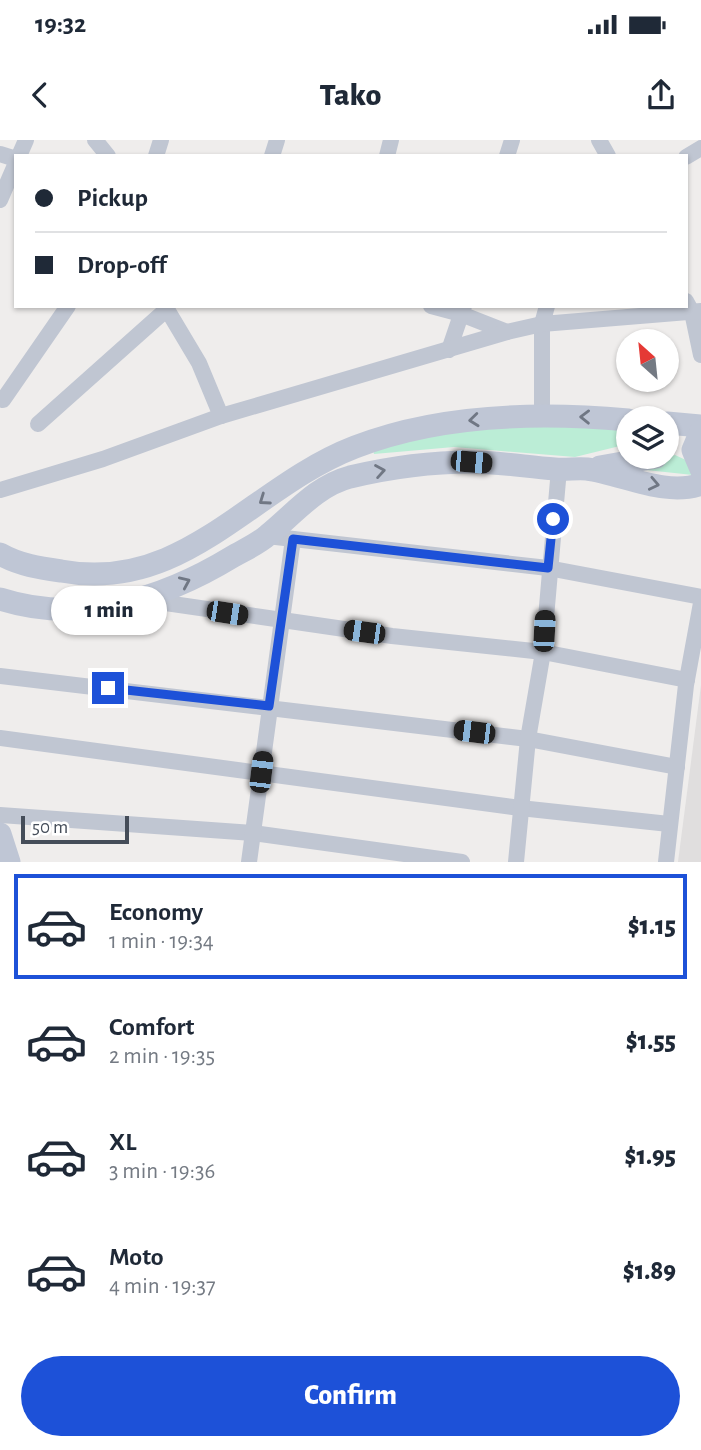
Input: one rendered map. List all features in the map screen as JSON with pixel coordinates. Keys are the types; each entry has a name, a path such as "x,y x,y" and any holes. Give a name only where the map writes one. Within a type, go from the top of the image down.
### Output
{"main road":[{"path":"5,563 94,577 118,574 165,561 205,541 304,471 354,447 386,436 463,421 542,417 616,420"},
{"path":"679,431 699,444"},
{"path":"679,451 699,444"},
{"path":"0,599 18,605 64,608 103,608 145,600 213,569 267,536 312,496 347,478 384,470 471,462 559,469 586,469 616,464"},
{"path":"586,469 681,489 701,484"},
{"path":"64,608 65,572"},
{"path":"0,834 9,862"}],"street":[{"path":"95,140 106,154"},
{"path":"0,200 14,166"},
{"path":"3,400 67,308"},
{"path":"38,425 166,308 199,363 220,416"},
{"path":"542,417 542,324 546,308"},
{"path":"0,490 103,459 220,416 542,324 693,308 701,355"},
{"path":"449,350 463,310 508,332"},
{"path":"516,862 528,739 542,652 559,469"},
{"path":"267,536 548,568 701,597"},
{"path":"249,862 293,539"},
{"path":"145,600 282,621 542,652 691,683"},
{"path":"666,862 669,824 701,603"},
{"path":"0,676 528,739 677,767"},
{"path":"0,738 520,807 669,824"},
{"path":"0,815 253,833 462,862"}],"shaded area":[{"path":"701,685 701,862 678,862"}],"green space":[{"path":"496,419 616,424 616,447 575,457 454,447 374,454 372,443"},
{"path":"679,457 688,461 693,475 637,469 679,469"}],"route":[{"path":"108,688 269,706 293,539 548,568 553,519"}]}
